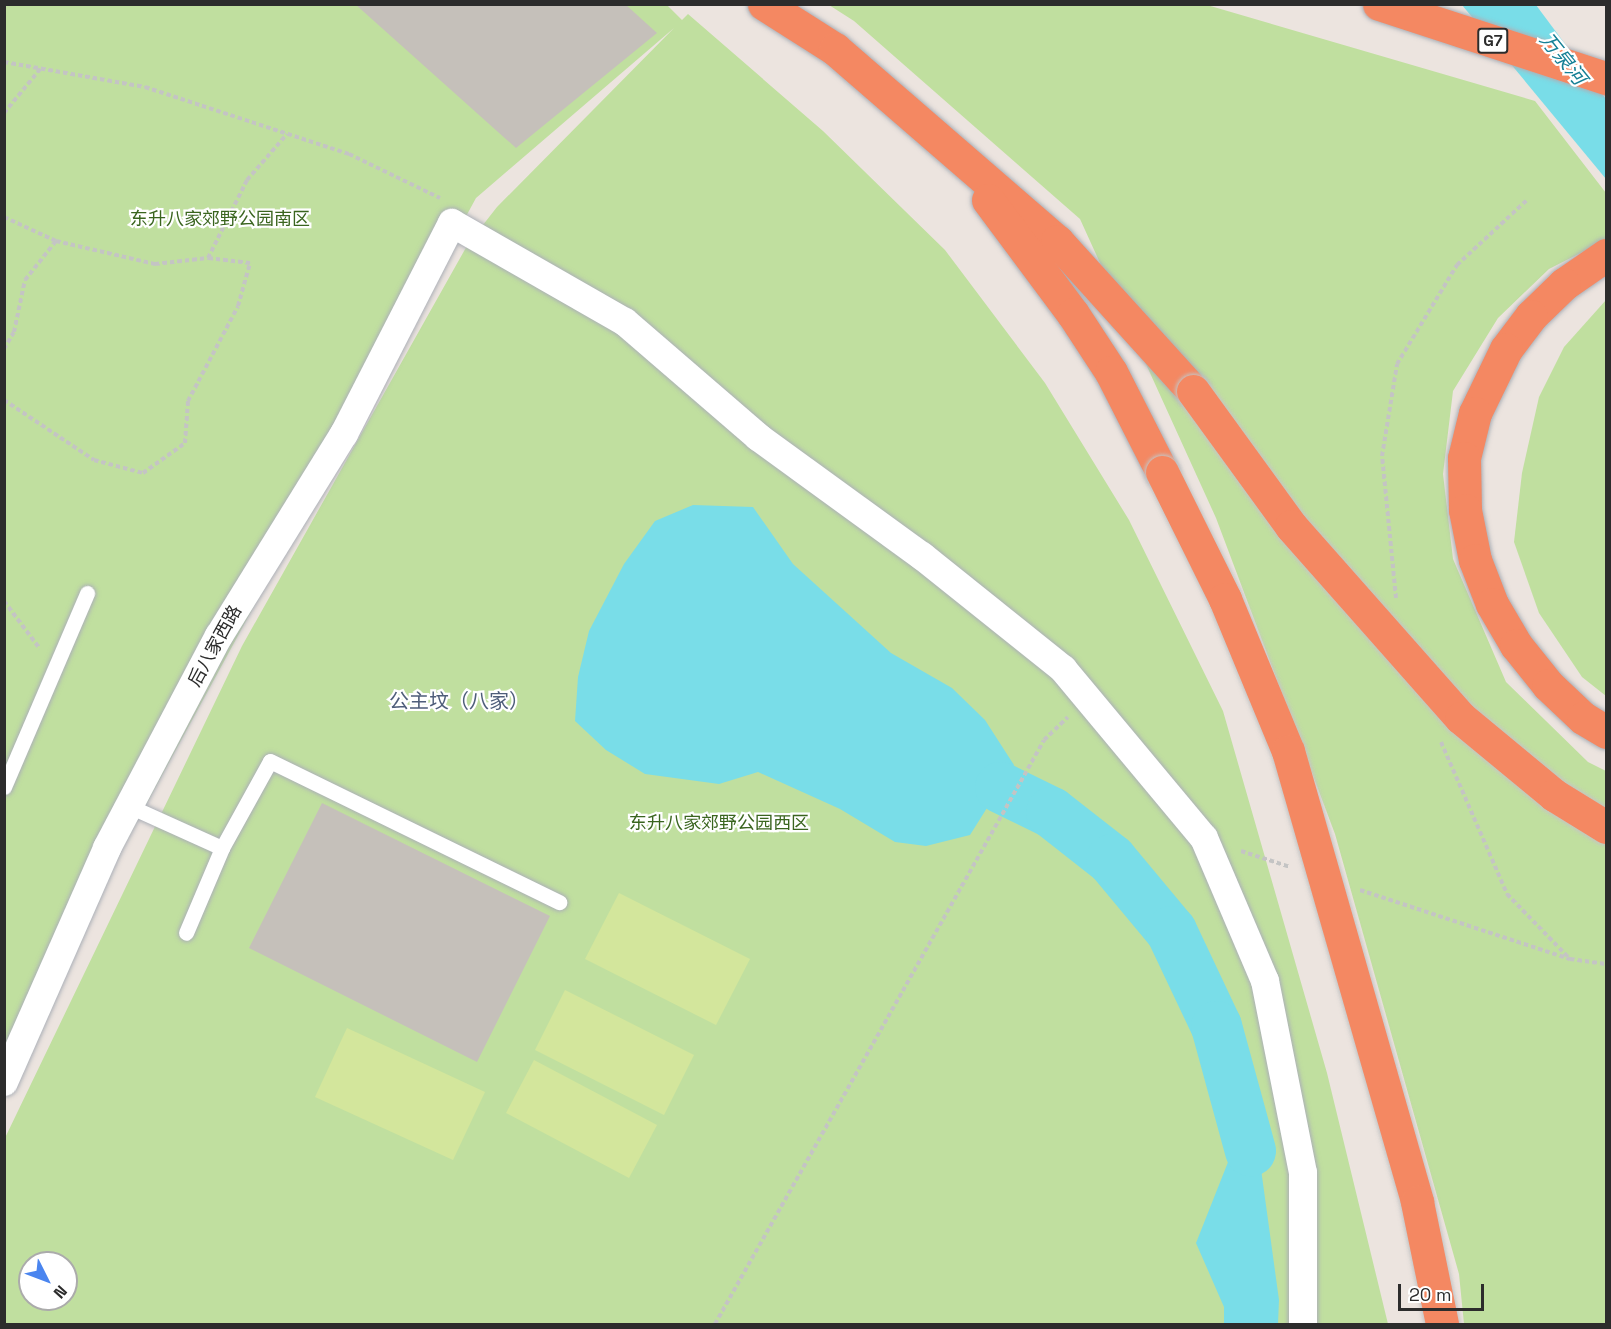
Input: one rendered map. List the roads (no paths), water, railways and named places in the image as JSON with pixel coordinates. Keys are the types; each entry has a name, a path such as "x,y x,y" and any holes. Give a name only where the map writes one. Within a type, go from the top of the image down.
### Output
{"highway":[{"path":"764,4 835,49 1056,241 1193,391 1292,526 1461,718 1554,795 1606,827"},
{"name":"G7","path":"1379,4 1606,78"},
{"path":"949,148 1074,314 1111,372 1225,599 1288,751 1417,1202 1442,1324"},
{"path":"1606,255 1564,284 1531,316 1489,379 1464,458 1465,510 1475,560 1492,604 1515,645 1548,685 1583,718 1606,732"}],"street":[{"name":"后八家西路","path":"4,1082 107,848 219,636 344,434 452,224 625,322 758,437 922,556 1063,669 1204,838 1265,981 1304,1173 1303,1324"}],"lane":[{"path":"4,787 87,593"},
{"path":"186,933 222,848 270,761 559,902"},
{"path":"129,806 222,848"}],"water":[{"name":"万泉河","path":"1462,5 1536,5 1606,99 1606,179"},
{"path":"693,505 753,507 793,564 891,653 952,688 985,720 1014,765 970,835 926,846 895,842 840,809 758,772 719,784 645,774 606,750 575,721 578,677 589,631 624,564 655,521"},
{"path":"1250,1150 1261,1169 1279,1300 1278,1324 1224,1324 1224,1307 1196,1243 1232,1152"}],"waterway":[{"path":"1000,787 1051,812 1111,859 1171,931 1216,1026 1250,1150"}],"district":[{"name":"公主坟（八家）","path":"459,701"}],"park label":[{"name":"东升八家郊野公园南区","path":"220,219"},
{"name":"东升八家郊野公园西区","path":"719,823"}]}
